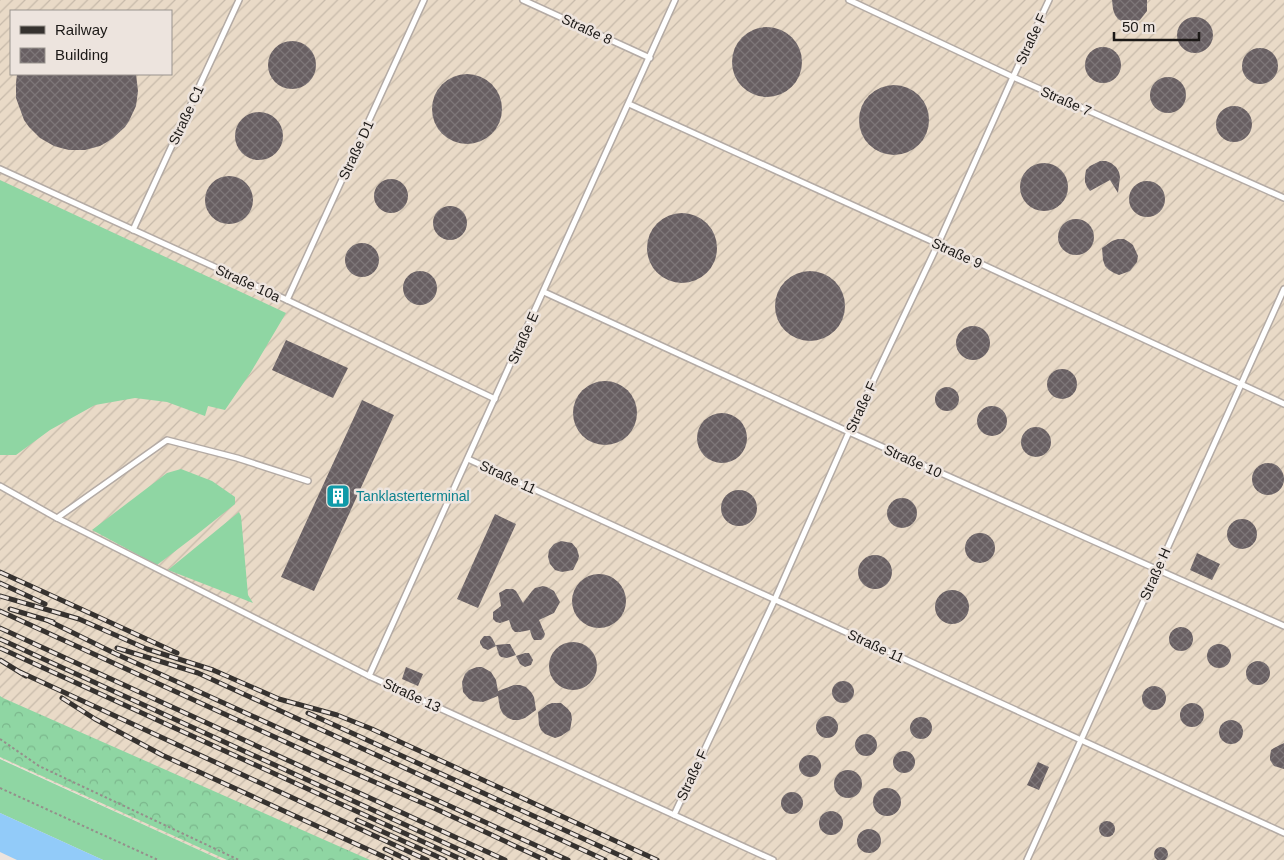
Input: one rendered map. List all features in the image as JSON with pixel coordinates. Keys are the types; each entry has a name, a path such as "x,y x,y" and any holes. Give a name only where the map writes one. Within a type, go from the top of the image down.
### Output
{"lane":[{"name":"Straße C1","path":"133,230 238,0"},
{"name":"Straße D1","path":"287,300 424,0"},
{"name":"Straße 8","path":"524,0 650,58"},
{"name":"Straße E","path":"369,676 675,0"},
{"name":"Straße 7","path":"849,0 1013,77 1284,198"},
{"name":"Straße F","path":"674,815 1049,0"},
{"name":"Straße 9","path":"629,104 1284,404"},
{"name":"Straße 10a","path":"0,169 287,300 495,398"},
{"name":"Straße H","path":"1027,860 1284,289"},
{"name":"Straße 10","path":"544,292 849,432 1284,626"},
{"path":"57,518 167,440 237,458 308,481"},
{"name":"Straße 11","path":"468,459 1284,833"},
{"name":"Straße 13","path":"0,486 57,518 369,676 773,860"}],"path":[{"path":"0,739 39,766 239,860"},
{"path":"0,788 158,860"}],"shaded area":[{"path":"0,0 1284,0 1284,860 221,860 0,758"}],"green space":[{"path":"0,180 286,313 251,372 225,410 208,406 205,416 167,402 135,398 95,405 50,430 16,455 0,455"},
{"path":"181,469 212,481 235,497 235,504 157,565 92,530 167,473"},
{"path":"239,512 241,516 248,595 253,603 168,570"},
{"path":"0,696 370,860 227,860 0,757"},
{"path":"0,759 221,860 103,860 0,813"}],"water":[{"path":"0,813 103,860 17,860 0,852"}],"building":[{"path":"1112,0 1147,0 1147,11 1140,20 1129,23 1123,22 1115,15"},
{"path":"1195,17 1207,23 1213,35 1207,47 1195,53 1183,47 1177,35 1183,23"},
{"path":"767,27 786,33 796,43 802,62 796,81 786,91 767,97 748,91 738,81 732,62 738,43 748,33"},
{"path":"287,41 297,41 309,48 316,60 316,70 309,82 297,89 287,89 279,85 272,78 268,70 268,60 272,52 279,45"},
{"path":"1103,47 1115,53 1121,65 1115,77 1103,83 1091,77 1085,65 1091,53"},
{"path":"1260,48 1272,54 1278,66 1272,78 1260,84 1248,78 1242,66 1248,54"},
{"path":"467,74 486,80 496,90 502,109 496,128 486,138 467,144 448,138 438,128 432,109 438,90 448,80"},
{"path":"17,75 136,75 138,91 136,106 129,121 113,138 100,146 85,150 69,150 54,146 40,138 29,127 24,120 16,98"},
{"path":"1168,77 1180,83 1186,95 1180,107 1168,113 1156,107 1150,95 1156,83"},
{"path":"894,85 913,91 923,101 929,120 923,139 913,149 894,155 875,149 865,139 859,120 865,101 875,91"},
{"path":"1234,106 1246,112 1252,124 1246,136 1234,142 1222,136 1216,124 1222,112"},
{"path":"254,112 264,112 276,119 283,131 283,141 276,153 264,160 254,160 246,156 239,149 235,141 235,131 239,123 246,116"},
{"path":"1100,161 1111,163 1119,172 1118,193 1110,180 1090,191 1087,187 1085,182 1086,170"},
{"path":"1039,163 1049,163 1061,170 1068,182 1068,192 1061,204 1049,211 1039,211 1031,207 1024,200 1020,192 1020,182 1024,174 1031,167"},
{"path":"224,176 234,176 246,183 253,195 253,205 246,217 234,224 224,224 216,220 209,213 205,205 205,195 209,187 216,180"},
{"path":"391,179 398,180 403,184 407,189 407,203 403,208 398,212 391,213 384,212 379,208 375,203 374,196 375,189 379,184 384,180"},
{"path":"1147,181 1159,187 1165,199 1159,211 1147,217 1135,211 1129,199 1135,187"},
{"path":"450,206 457,207 462,211 466,216 466,230 462,235 457,239 450,240 443,239 438,235 434,230 433,223 434,216 438,211 443,207"},
{"path":"682,213 701,219 711,229 717,248 711,267 701,277 682,283 663,277 653,267 647,248 653,229 663,219"},
{"path":"1076,219 1088,225 1094,237 1088,249 1076,255 1064,249 1058,237 1064,225"},
{"path":"1118,239 1124,239 1133,245 1138,256 1137,262 1130,271 1119,275 1105,266 1102,248"},
{"path":"362,243 369,244 374,248 378,253 378,267 374,272 369,276 362,277 355,276 350,272 346,267 345,260 346,253 350,248 355,244"},
{"path":"420,271 427,272 432,276 436,281 436,295 432,300 427,304 420,305 413,304 408,300 404,295 403,288 404,281 408,276 413,272"},
{"path":"810,271 829,277 839,287 845,306 839,325 829,335 810,341 791,335 781,325 775,306 781,287 791,277"},
{"path":"973,326 980,327 985,331 989,336 989,350 985,355 980,359 973,360 966,359 961,355 957,350 956,343 957,336 961,331 966,327"},
{"path":"286,340 348,368 333,398 272,370"},
{"path":"1062,369 1073,373 1077,384 1073,395 1062,399 1051,395 1047,384 1051,373"},
{"path":"605,381 623,387 631,395 637,413 631,431 623,439 605,445 587,439 579,431 573,413 579,395 587,387"},
{"path":"947,387 956,390 959,399 956,408 947,411 938,408 935,399 938,390"},
{"name":"Tanklasterterminal","path":"362,400 394,415 314,591 281,577"},
{"path":"992,406 1003,410 1007,421 1003,432 992,436 981,432 977,421 981,410"},
{"path":"722,413 732,415 740,420 745,428 747,438 745,448 740,456 732,461 722,463 712,461 704,456 699,448 697,438 699,428 704,420 712,415"},
{"path":"1036,427 1047,431 1051,442 1047,453 1036,457 1025,453 1021,442 1025,431"},
{"path":"1268,463 1274,464 1279,468 1283,473 1283,485 1279,490 1274,494 1268,495 1262,494 1257,490 1253,485 1252,479 1253,473 1257,468 1262,464"},
{"path":"739,490 751,496 757,508 751,520 739,526 727,520 721,508 727,496"},
{"path":"902,498 913,502 917,513 913,524 902,528 891,524 887,513 891,502"},
{"path":"495,514 516,524 478,608 457,599"},
{"path":"1242,519 1253,523 1257,534 1253,545 1242,549 1231,545 1227,534 1231,523"},
{"path":"980,533 991,537 995,548 991,559 980,563 969,559 965,548 969,537"},
{"path":"561,541 572,543 577,549 579,556 573,570 562,572 555,570 550,564 549,550 554,544"},
{"path":"1197,553 1220,564 1212,580 1190,570"},
{"path":"875,555 882,556 887,560 891,565 891,579 887,584 882,588 875,589 868,588 863,584 859,579 858,572 859,565 863,560 868,556"},
{"path":"594,574 604,574 614,578 622,586 626,601 622,616 614,624 604,628 594,628 584,624 576,616 572,606 572,596 576,586 584,578"},
{"path":"543,586 554,591 560,602 554,613 539,620 545,634 541,640 534,640 530,630 515,632 509,620 500,623 493,619 493,612 501,606 499,593 506,589 513,589 523,603 535,588"},
{"path":"952,590 959,591 964,595 968,600 968,614 964,619 959,623 952,624 945,623 940,619 936,614 935,607 936,600 940,595 945,591"},
{"path":"1181,627 1186,628 1192,634 1192,644 1186,650 1181,651 1176,650 1170,644 1169,639 1170,634 1176,628"},
{"path":"484,636 490,636 496,646 488,650 483,648 480,641"},
{"path":"573,642 582,644 590,649 595,657 597,666 595,675 590,683 582,688 573,690 564,688 556,683 551,675 549,666 551,657 556,649 564,644"},
{"path":"510,644 516,655 507,658 501,657 496,645"},
{"path":"1219,644 1224,645 1230,651 1230,661 1224,667 1219,668 1214,667 1208,661 1207,656 1208,651 1214,645"},
{"path":"529,653 533,660 531,665 525,667 520,664 516,656"},
{"path":"1258,661 1263,662 1269,668 1269,678 1263,684 1258,685 1253,684 1247,678 1246,673 1247,668 1253,662"},
{"path":"406,667 423,674 418,686 402,679"},
{"path":"482,667 491,672 496,680 498,691 514,685 526,687 534,697 536,710 525,718 513,720 503,714 498,696 483,702 469,699 463,692 462,682 469,670"},
{"path":"843,681 851,684 854,692 851,700 843,703 835,700 832,692 835,684"},
{"path":"1154,686 1159,687 1165,693 1165,703 1159,709 1154,710 1149,709 1143,703 1142,698 1143,693 1149,687"},
{"path":"552,703 561,703 571,713 572,719 570,730 555,738 545,734 539,725 538,712"},
{"path":"1192,703 1197,704 1203,710 1203,720 1197,726 1192,727 1187,726 1181,720 1180,715 1181,710 1187,704"},
{"path":"827,716 835,719 838,727 835,735 827,738 819,735 816,727 819,719"},
{"path":"921,717 929,720 932,728 929,736 921,739 913,736 910,728 913,720"},
{"path":"1231,720 1236,721 1242,727 1242,737 1236,743 1231,744 1226,743 1220,737 1219,732 1220,727 1226,721"},
{"path":"866,734 874,737 877,745 874,753 866,756 858,753 855,745 858,737"},
{"path":"1284,743 1284,769 1274,766 1270,757 1271,750"},
{"path":"904,751 912,754 915,762 912,770 904,773 896,770 893,762 896,754"},
{"path":"810,755 818,758 821,766 818,774 810,777 802,774 799,766 802,758"},
{"path":"1038,762 1049,767 1039,790 1027,785"},
{"path":"848,770 858,774 862,784 858,794 848,798 838,794 834,784 838,774"},
{"path":"887,788 897,792 901,802 897,812 887,816 877,812 873,802 877,792"},
{"path":"792,792 800,795 803,803 800,811 792,814 784,811 781,803 784,795"},
{"path":"831,811 840,814 843,823 840,832 831,835 822,832 819,823 822,814"},
{"path":"1107,821 1115,829 1107,837 1099,829"},
{"path":"869,829 878,832 881,841 878,850 869,853 860,850 857,841 860,832"},
{"path":"1158,847 1164,847 1168,854 1164,861 1158,861 1154,857 1154,851"}],"railway":[{"path":"0,572 177,653"},
{"path":"0,583 45,604"},
{"path":"0,596 79,619 147,649 213,670 279,699 337,715 372,729 657,860"},
{"path":"10,609 53,622"},
{"path":"0,611 545,860"},
{"path":"47,620 114,653 568,860"},
{"path":"0,628 505,860"},
{"path":"0,639 482,860"},
{"path":"0,648 463,860"},
{"path":"117,648 198,673 605,860"},
{"path":"0,660 26,676"},
{"path":"20,672 427,860"},
{"path":"62,698 95,719 162,755 391,860"},
{"path":"308,713 630,860"},
{"path":"357,820 445,860"},
{"path":"385,849 408,860"}],"place":[{"name":"Tanklasterterminal","path":"338,496"}]}
